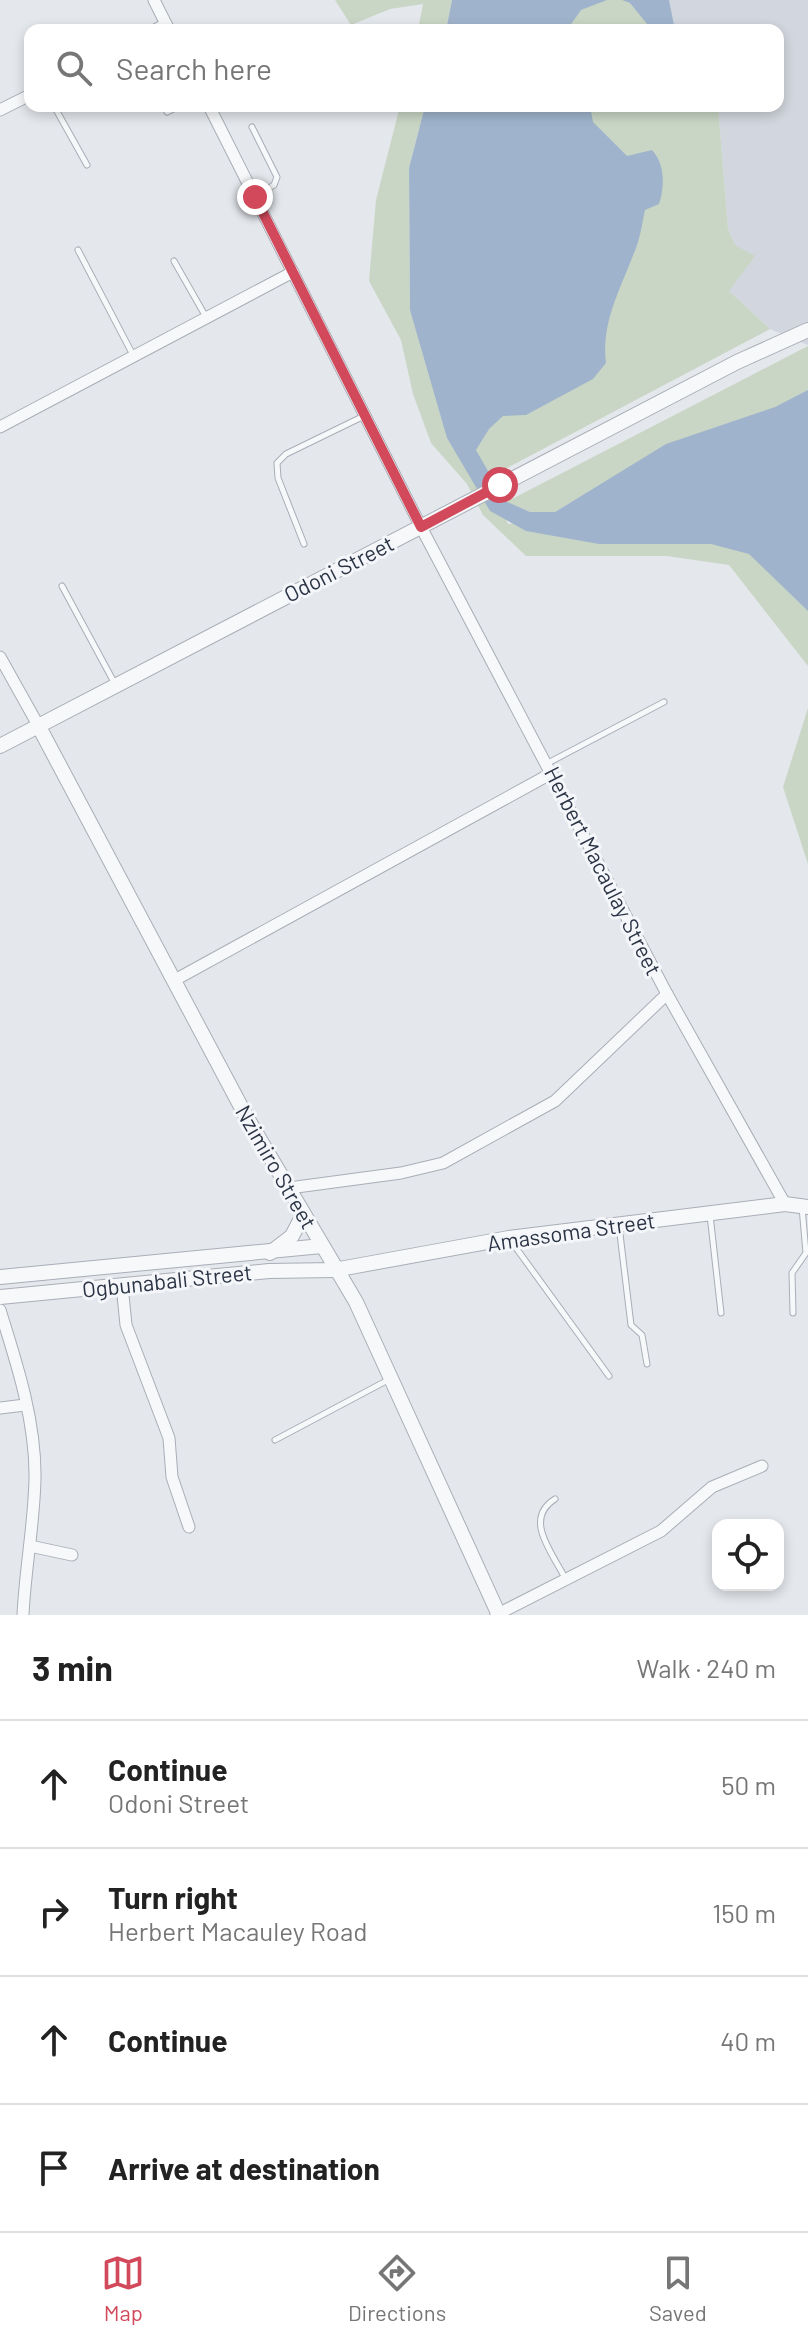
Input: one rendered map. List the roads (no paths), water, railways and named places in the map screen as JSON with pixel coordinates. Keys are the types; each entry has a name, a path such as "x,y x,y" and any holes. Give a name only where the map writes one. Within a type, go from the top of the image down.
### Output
{"street":[{"path":"154,0 163,24"},
{"path":"0,110 24,98"},
{"name":"Herbert Macaulay Street","path":"212,112 423,531 667,994 785,1204"},
{"path":"0,427 293,272"},
{"name":"Odoni Street","path":"0,746 423,531 471,500 737,362 808,330"},
{"path":"0,657 38,725"},
{"name":"Nzimiro Street","path":"38,725 173,981 334,1270 356,1302 388,1380 497,1615"},
{"path":"173,981 550,768"},
{"path":"289,1188 401,1173 443,1163 555,1101 667,994"},
{"name":"Amassoma Street","path":"334,1270 509,1238 785,1204 805,1207"},
{"path":"270,1253 292,1236 303,1215"},
{"name":"Ogbunabali Street","path":"0,1277 322,1246"},
{"name":"Ogbunabali Street","path":"0,1297 269,1271 334,1270"},
{"path":"122,1285 126,1325 169,1438 172,1477 189,1527"},
{"path":"0,1310 25,1405 35,1479 23,1615"},
{"path":"0,1408 25,1405"},
{"path":"497,1615 661,1531 712,1487 762,1466"},
{"path":"30,1546 72,1555"}],"lane":[{"path":"57,112 87,165"},
{"path":"252,127 277,177 274,185 255,197"},
{"path":"78,250 134,356"},
{"path":"174,261 206,318"},
{"path":"304,544 278,478 277,463 286,454 365,416"},
{"path":"62,586 115,685"},
{"path":"550,768 664,702"},
{"path":"793,1313 792,1273 806,1253 805,1207"},
{"path":"710,1214 721,1313"},
{"path":"619,1225 631,1325 642,1335 647,1364"},
{"path":"509,1238 609,1376"},
{"path":"275,1440 388,1380"},
{"path":"555,1499 540,1510 538,1523 566,1579"}],"water":[{"path":"452,0 607,0 581,10 571,24 447,24"},
{"path":"622,0 669,0 674,24 647,24 630,3"},
{"path":"423,112 591,112 593,122 627,156 652,150 662,168 659,204 645,210 638,243 609,320 606,363 593,379 526,415 503,416 489,429 476,450 505,501 530,512 555,512 666,444 775,407 808,390 808,611 749,554 711,544 599,544 526,531 490,511 447,438 410,310 409,168"}]}
